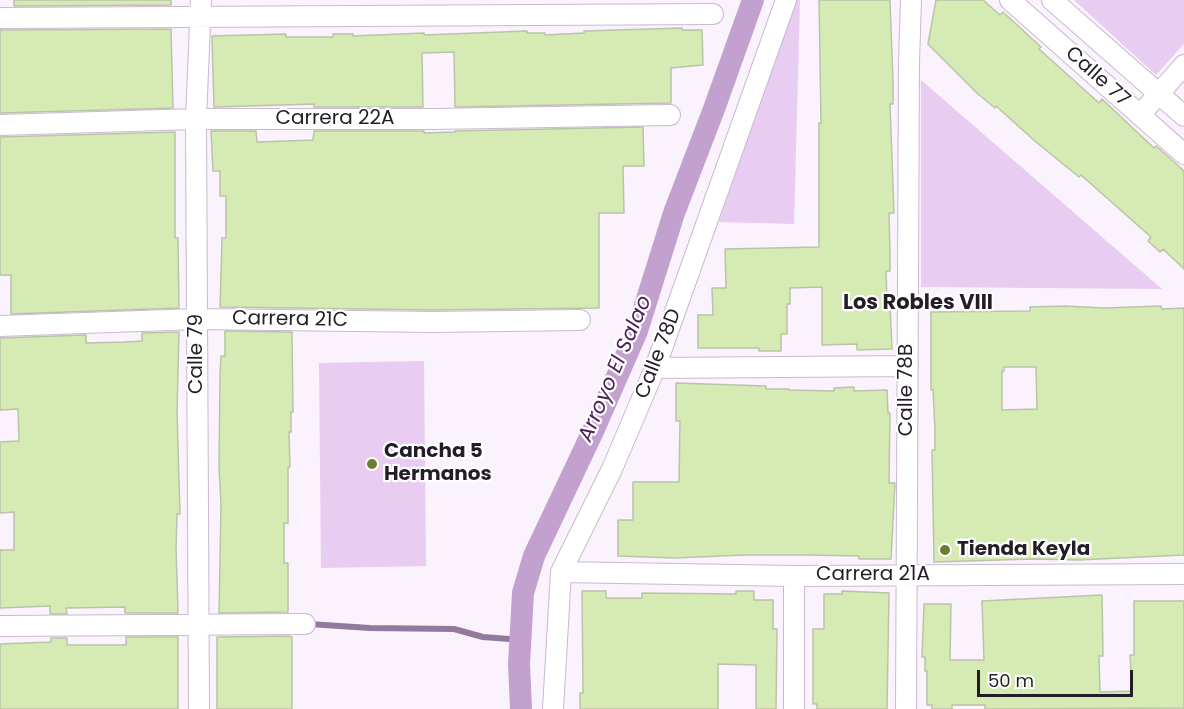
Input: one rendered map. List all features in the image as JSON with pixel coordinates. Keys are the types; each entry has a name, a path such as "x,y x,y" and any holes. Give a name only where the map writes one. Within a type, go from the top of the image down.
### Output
{"street":[{"name":"Calle 78D","path":"553,709 561,572 612,469 655,368 786,0"},
{"name":"Calle 78B","path":"906,709 911,0"},
{"name":"Calle 77","path":"1010,0 1184,154"},
{"name":"Calle 77","path":"1052,0 1184,116"},
{"path":"0,18 202,8 586,7 713,14"},
{"name":"Calle 79","path":"199,709 196,119 202,8"},
{"path":"1140,115 1184,65"},
{"name":"Carrera 22A","path":"0,125 196,119 433,119 670,115"},
{"name":"Carrera 21C","path":"0,326 197,319 433,322 580,320"},
{"path":"655,368 908,366"},
{"name":"Carrera 21A","path":"561,572 794,576 1184,574"},
{"path":"794,576 794,709"},
{"path":"0,626 305,624"}],"shaded area":[{"path":"795,0 800,0 794,224 719,222"},
{"path":"1074,0 1184,0 1184,44 1156,75"},
{"path":"921,80 1162,289 921,287"},
{"name":"Cancha 5 Hermanos","path":"424,361 426,566 321,568 319,363"}],"building":[{"path":"14,0 171,0 171,5 14,6"},
{"path":"819,0 890,0 893,104 890,104 894,213 889,213 890,271 886,271 892,349 857,350 857,344 822,345 822,287 790,288 790,304 787,304 787,334 781,334 781,351 759,351 759,348 698,348 698,315 713,315 712,288 726,288 725,249 819,247 819,123 821,123"},
{"path":"936,0 983,0 1000,15 1003,12 1041,47 1039,49 1099,103 1102,99 1154,148 1156,146 1184,171 1184,269 1163,249 1160,252 1148,241 1151,237 1081,175 1079,177 996,106 995,108 978,94 928,44"},
{"path":"682,28 682,30 702,30 703,65 671,68 671,103 455,107 454,52 422,53 423,107 314,107 314,104 214,107 212,36 286,34 286,37 333,37 333,34 353,34 353,36 424,33 424,35 527,31 527,33 545,33 545,35 584,33 584,31"},
{"path":"171,29 173,108 0,113 0,30"},
{"path":"643,127 644,166 623,166 624,213 599,213 599,308 433,310 220,307 222,238 226,238 226,196 220,196 220,171 213,171 211,131 256,131 257,142 313,140 314,131 424,131 424,133"},
{"path":"175,132 175,238 178,238 179,308 11,314 11,275 0,275 0,137"},
{"path":"1161,306 1162,309 1184,308 1184,555 1078,560 934,562 932,450 935,450 935,429 933,390 931,390 931,312 1030,311 1030,307","holes":["1004,367 1036,367 1037,409 1002,410 1002,371"]},
{"path":"225,331 292,332 293,412 291,412 291,432 289,432 288,523 284,523 284,563 288,563 288,612 219,613 220,375 221,356 225,356"},
{"path":"179,332 177,412 180,514 177,514 176,548 178,613 125,613 125,607 66,608 67,614 50,614 50,606 0,608 0,550 14,550 14,512 0,513 0,442 19,441 18,409 0,410 0,338 86,335 86,343 125,342 142,341 142,333"},
{"path":"676,383 766,386 766,389 789,390 834,391 834,388 854,387 854,391 887,390 888,413 890,413 889,483 895,483 891,559 808,555 675,558 618,556 618,520 633,520 633,482 679,482 680,421 676,421"},
{"path":"582,591 606,591 606,598 642,598 642,593 736,594 736,591 754,591 754,600 773,600 773,629 777,629 776,709 756,709 756,665 718,664 718,709 580,709 580,693 583,693"},
{"path":"842,591 889,593 887,709 817,709 817,704 813,704 813,629 824,629 824,594 842,594"},
{"path":"1102,595 1103,656 1099,656 1100,692 1132,691 1130,655 1134,655 1134,601 1184,601 1184,708 985,709 985,705 952,705 952,709 932,709 932,705 927,705 927,671 925,671 925,657 922,657 924,604 951,604 950,660 984,660 982,601"},
{"path":"126,637 178,637 178,709 0,709 0,644 51,642 51,638 67,638 67,645 126,645"},
{"path":"217,637 292,637 292,709 217,709"}],"waterway":[{"name":"Arroyo El Salao","path":"521,709 519,664 523,593 534,556 637,331 674,213 753,0"},
{"path":"309,624 370,628 454,629 483,637 509,639"}],"place":[{"name":"Cancha 5 Hermanos","path":"372,464"},
{"name":"Tienda Keyla","path":"945,550"}],"district":[{"name":"Los Robles VIII","path":"918,304"}]}
